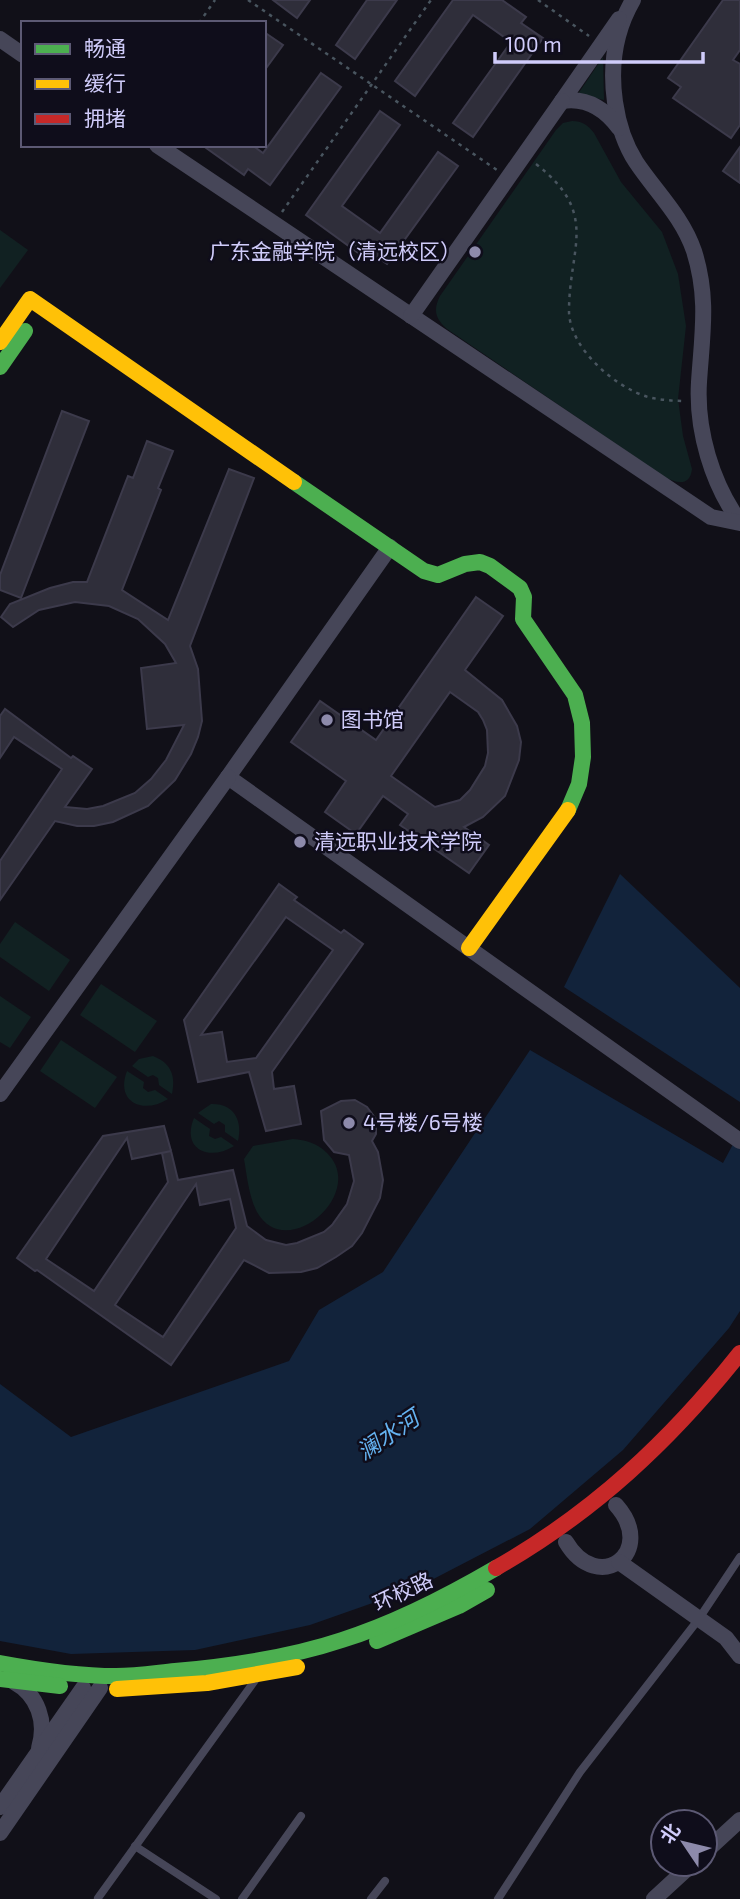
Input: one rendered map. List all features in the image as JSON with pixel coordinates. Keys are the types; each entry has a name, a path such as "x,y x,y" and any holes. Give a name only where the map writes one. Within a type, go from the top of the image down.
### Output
{"street":[{"path":"411,316 633,0"},
{"path":"623,135 615,101 614,62 622,22 633,0"},
{"path":"0,39 21,54"},
{"path":"562,101 571,99 594,105 612,119 635,161 682,225 694,252 705,314 700,423 714,473 740,523"},
{"path":"161,147 711,517 740,523"},
{"path":"0,342 36,303"},
{"path":"0,367 36,303"},
{"path":"36,303 431,574 438,575 465,564 480,562 516,585 524,597 523,620 575,695 582,723 583,757 579,784 571,805 469,948"},
{"path":"0,1094 390,547"},
{"path":"228,776 736,1138"},
{"name":"环校路","path":"0,1663 54,1672 118,1676 169,1672 232,1666 282,1657 365,1632 462,1588 575,1519 651,1455 703,1400 740,1353"},
{"path":"715,1407 740,1377"},
{"name":"环校路","path":"7,1680 92,1688 186,1687 258,1676 351,1651 410,1629 459,1606 566,1542 621,1501 631,1529 629,1547 619,1562"},
{"path":"566,1542 577,1557 594,1567 612,1566 619,1562 726,1638 740,1656"},
{"path":"7,1680 23,1687 38,1709 42,1735 35,1757"},
{"path":"0,1807 35,1757 92,1688"},
{"path":"0,1833 92,1688"},
{"path":"719,1839 740,1820"},
{"path":"654,1899 677,1878"}],"lane":[{"path":"498,1899 580,1772 698,1620 740,1557"},
{"path":"98,1898 258,1676"},
{"path":"243,1899 301,1816"},
{"path":"135,1846 216,1899"},
{"path":"371,1899 386,1881"}],"path":[{"path":"200,21 215,0"},
{"path":"248,0 508,177"},
{"path":"274,223 431,0"},
{"path":"538,0 601,44"},
{"path":"524,155 561,188 573,213 577,237 569,311 570,325 582,348 608,374 627,388 647,397 699,402"}],"shaded area":[{"path":"603,57 604,100 578,94"},
{"path":"572,121 584,124 594,133 621,182 662,232 678,274 686,326 678,399 683,436 692,469 688,479 682,482 665,477 447,329 436,314 440,296 556,130 563,123"},
{"path":"0,230 28,250 0,288"},
{"path":"15,922 70,960 49,991 0,957 0,944"},
{"path":"101,984 157,1021 135,1052 80,1015"},
{"path":"0,996 31,1017 10,1048 0,1042"},
{"path":"61,1040 117,1077 95,1108 40,1071"},
{"path":"153,1056 164,1062 171,1071 172,1094 159,1085 158,1078 153,1075 148,1077 132,1066 139,1059"},
{"path":"127,1071 144,1082 143,1088 148,1092 155,1090 168,1099 149,1106 134,1103 125,1091"},
{"path":"211,1104 226,1107 235,1115 239,1127 238,1141 225,1132 225,1125 219,1121 214,1124 198,1113"},
{"path":"194,1118 210,1129 209,1136 215,1139 221,1137 234,1146 215,1153 200,1150 191,1138"},
{"path":"293,1139 311,1143 327,1153 337,1169 337,1186 331,1203 318,1217 303,1227 286,1230 270,1226 257,1212 250,1193 244,1159 253,1146"}],"water":[{"path":"620,874 740,988 740,1102 564,987"},
{"name":"澜水河","path":"530,1050 723,1163 740,1131 740,1311 729,1328 623,1450 530,1529 418,1587 310,1625 195,1650 71,1654 0,1641 0,1384 71,1437 289,1361 319,1310 383,1272"}],"building":[{"path":"273,0 310,0 297,18"},
{"path":"367,0 397,0 355,59 336,45"},
{"path":"453,0 502,0 526,17 521,23 543,38 473,137 453,123 511,42 473,15 415,96 395,81"},
{"path":"723,0 740,0 740,50 733,60 740,64 740,125 731,138 673,98 681,87 668,78"},
{"path":"266,33 283,45 266,68"},
{"path":"321,73 341,87 270,185 248,169 244,175 205,147 255,147 263,153"},
{"path":"380,111 400,125 342,206 380,233 438,152 458,166 387,264 365,249 361,255 306,215"},
{"path":"740,147 740,183 723,171"},
{"path":"62,411 89,421 21,598 0,590 0,575"},
{"path":"147,441 173,451 158,488 161,490 122,590 168,620 229,469 254,478 190,646 198,669 202,721 198,737 175,780 148,806 113,822 94,826 77,826 55,821 0,900 0,861 62,769 14,737 0,758 0,716 5,709 71,758 73,756 92,769 65,807 87,809 103,806 135,793 166,760 184,725 147,729 141,668 176,663 165,644 138,619 109,606 75,602 39,610 13,627 1,617 10,604 50,588 73,582 87,582 128,476 133,478"},
{"name":"图书馆","path":"476,597 503,616 465,670 502,700 517,726 521,742 519,760 505,796 483,817 464,827 489,845 469,873 400,825 408,814 383,796 356,834 325,812 346,781 291,742 320,701 376,740","holes":["450,692 478,712 487,730 488,753 485,766 470,790 460,800 435,807 391,776"]},
{"path":"279,884 297,897 294,900 341,933 344,930 363,944 272,1072 274,1089 294,1086 301,1124 266,1131 249,1072 198,1082 184,1020","holes":["286,917 333,950 256,1058 227,1062 222,1032 201,1035"]},
{"name":"4号楼/6号楼","path":"355,1100 367,1107 376,1119 376,1134 372,1141 378,1152 383,1180 380,1198 362,1233 352,1246 317,1268 301,1272 269,1273 244,1260 171,1365 17,1258 103,1136 164,1126 171,1151 178,1180 233,1170 247,1226 266,1240 286,1245 324,1232 332,1225 347,1204 354,1181 349,1155 334,1152 324,1140 321,1111 341,1101","holes":["127,1138 132,1159 171,1151 162,1153 168,1182 94,1291 46,1259","196,1184 200,1205 230,1199 236,1228 163,1337 115,1305"]}],"traffic: fast":[{"path":"0,367 25,331"},
{"path":"294,482 424,571 438,575 465,564 480,562 520,588 524,597 523,619 575,695 582,723 583,757 579,784 568,810"},
{"path":"0,1663 72,1674 123,1676 217,1667 280,1656 322,1646 382,1626 440,1599 496,1568"},
{"path":"377,1641 459,1606 487,1590"},
{"path":"0,1679 60,1686"}],"traffic: slow":[{"path":"0,342 30,299 294,482"},
{"path":"469,948 568,810"},
{"path":"117,1689 207,1683 297,1667"}],"traffic: jam":[{"path":"496,1568 598,1499 658,1445 740,1353"}],"place":[{"name":"广东金融学院（清远校区）","path":"475,252"},
{"name":"图书馆","path":"327,720"},
{"name":"清远职业技术学院","path":"300,842"},
{"name":"4号楼/6号楼","path":"349,1123"}]}
